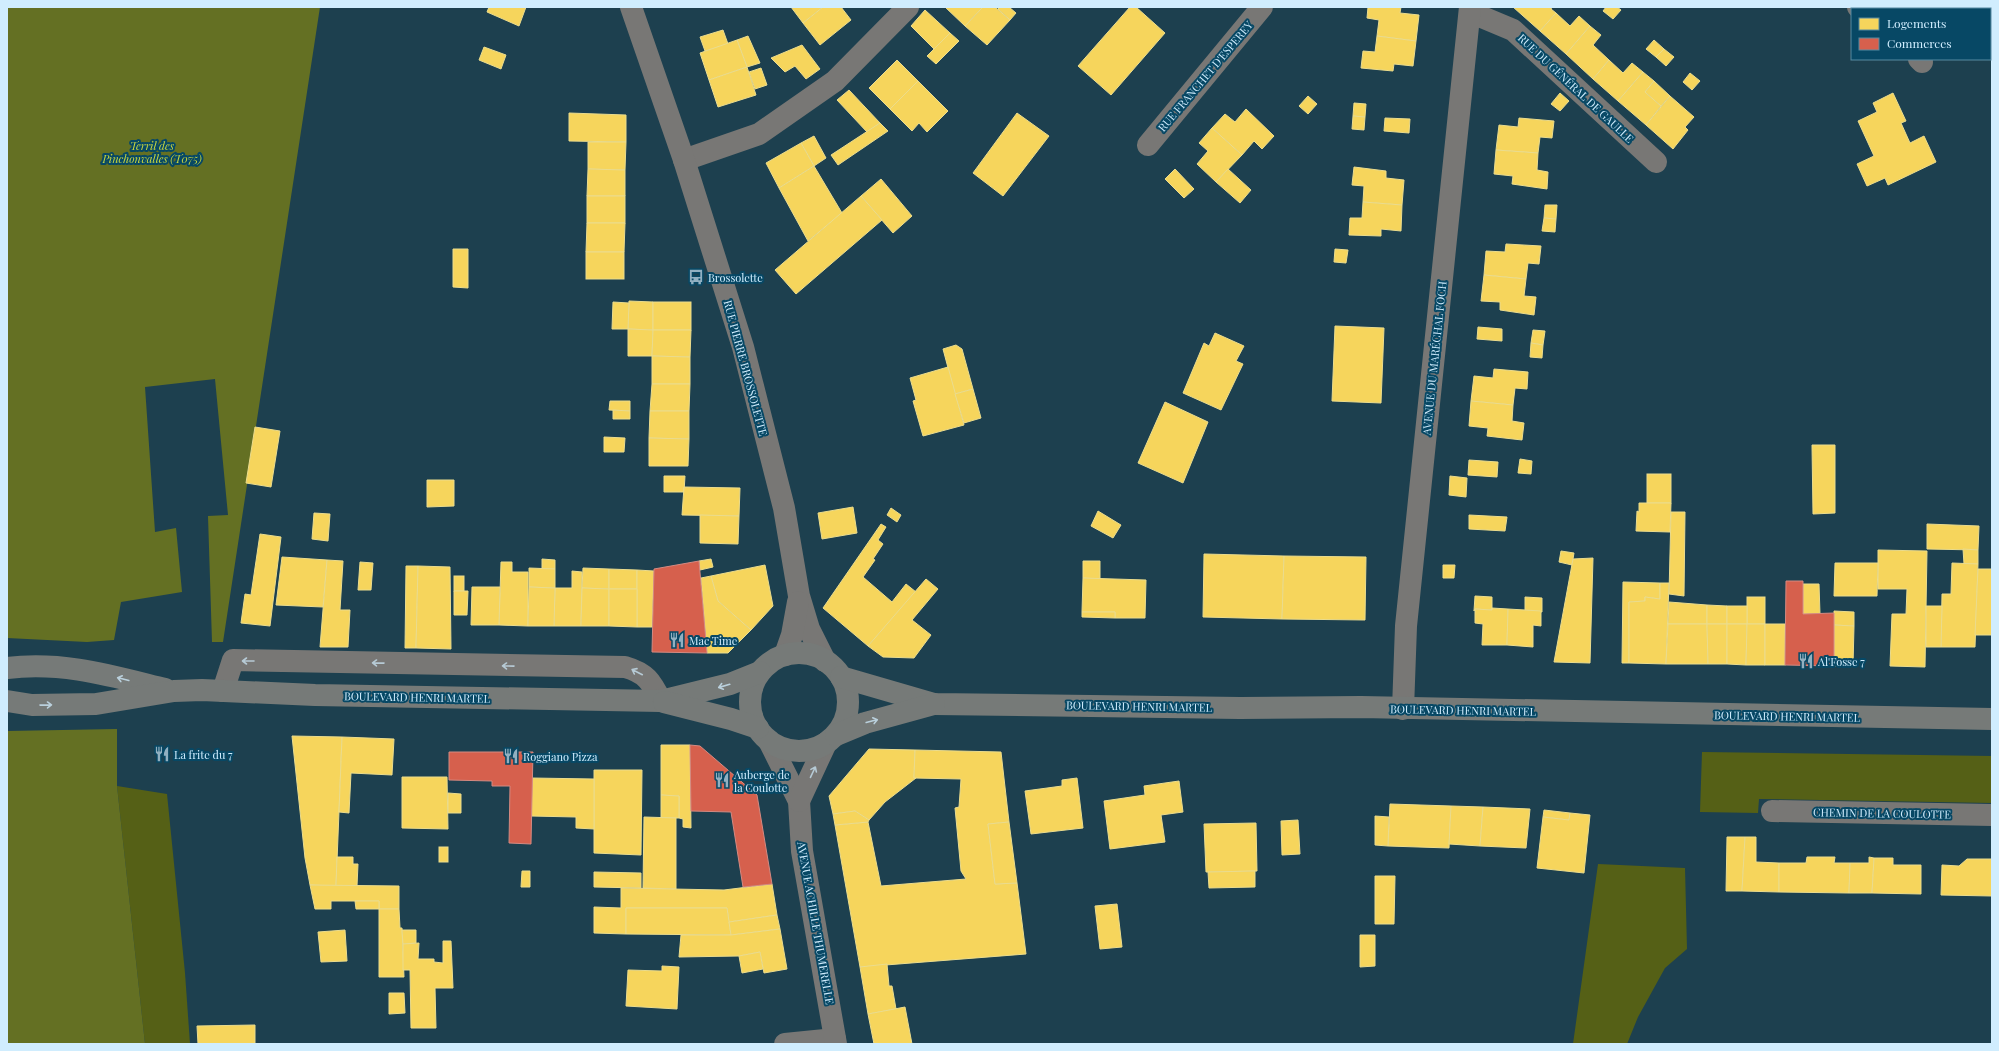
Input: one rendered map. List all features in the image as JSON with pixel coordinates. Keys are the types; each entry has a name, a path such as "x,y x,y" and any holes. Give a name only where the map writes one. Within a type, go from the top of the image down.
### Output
{"main road":[{"path":"806,654 825,660 834,667 841,677 847,692 848,709 831,739 808,751 787,750 763,734 750,709 752,690 760,672 772,662 785,655 806,654"},
{"name":"BOULEVARD HENRI MARTEL","path":"7,668 31,665 85,669 174,691"},
{"name":"BOULEVARD HENRI MARTEL","path":"7,701 32,705 96,704 174,691 223,691 323,695 660,701 730,684 760,672"},
{"name":"BOULEVARD HENRI MARTEL","path":"841,677 934,704 1403,709 1992,719"},
{"name":"BOULEVARD HENRI MARTEL","path":"660,701 730,719 763,734"},
{"name":"BOULEVARD HENRI MARTEL","path":"831,739 864,723 934,704"}],"street":[{"name":"RUE PIERRE BROSSOLETTE","path":"631,7 684,160 743,348 784,508 799,596 809,629 825,660"},
{"path":"684,160 758,134 835,81 908,7"},
{"name":"RUE FRANCHET D'ESPEREY","path":"1148,145 1262,7"},
{"name":"RUE DU GÉNÉRAL DE GAULLE","path":"1470,9 1513,30 1656,162"},
{"name":"AVENUE DU MARÉCHAL FOCH","path":"1403,709 1406,626 1470,9"},
{"name":"RUE PIERRE BROSSOLETTE","path":"785,655 792,635 799,596"},
{"path":"223,691 233,660 625,667 640,671 653,684 660,701"},
{"name":"AVENUE ACHILLE THUMERELLE","path":"763,734 799,802 802,851 836,1041"},
{"name":"AVENUE ACHILLE THUMERELLE","path":"799,802 831,739"},
{"name":"CHEMIN DE LA COULOTTE","path":"1772,811 1992,815"},
{"path":"785,1044 836,1041"}],"green space":[{"name":"Terril des Pinchonvalles (T075)","path":"7,7 320,7 223,642 212,642 208,516 228,515 215,379 145,387 155,532 176,528 182,592 121,602 114,640 87,642 7,638"},
{"path":"117,729 117,786 145,1044 7,1044 7,731"},
{"path":"1702,752 1992,756 1992,803 1759,799 1758,813 1700,812"},
{"path":"117,786 167,794 185,973 190,1044 145,1044"},
{"path":"1598,864 1685,868 1687,949 1665,968 1638,1017 1627,1044 1573,1044"}],"building: Logements":[{"path":"489,7 526,7 519,26 487,12"},
{"path":"791,7 823,7 803,23"},
{"path":"823,7 841,7 851,20 820,45 803,23"},
{"path":"945,7 983,7 965,26"},
{"path":"983,7 995,7 1010,20 987,45 965,26"},
{"path":"1000,7 1009,7 1016,13 1010,20 998,9"},
{"path":"1130,7 1136,7 1165,33 1111,95 1078,66"},
{"path":"1368,7 1401,7 1400,13 1419,15 1416,41 1377,36 1379,20 1367,18"},
{"path":"1513,7 1552,7 1551,9 1556,13 1540,31"},
{"path":"1606,7 1617,7 1621,10 1613,19 1603,11"},
{"path":"1886,7 1935,7 1934,8 1885,8"},
{"path":"925,10 950,33 934,49 911,26"},
{"path":"1556,13 1570,26 1579,16 1590,26 1566,54 1540,31"},
{"path":"1590,26 1601,35 1593,45 1609,60 1593,79 1566,54"},
{"path":"723,30 728,44 705,51 700,37"},
{"path":"950,33 959,41 936,64 927,56"},
{"path":"748,36 760,63 747,67 737,40"},
{"path":"1377,36 1416,41 1413,66 1394,64 1393,71 1361,68 1363,51 1375,52"},
{"path":"737,40 747,67 709,80 700,53"},
{"path":"1654,40 1664,49 1656,57 1646,49"},
{"path":"802,45 820,69 806,79 795,66 785,72 771,58"},
{"path":"484,47 506,55 501,69 479,60"},
{"path":"1664,49 1674,57 1666,66 1656,57"},
{"path":"897,60 918,81 890,109 869,88"},
{"path":"1609,60 1623,73 1632,63 1643,72 1618,101 1593,79"},
{"path":"747,67 756,95 718,107 709,80"},
{"path":"761,68 767,85 755,89 749,72"},
{"path":"1643,72 1654,81 1645,92 1661,106 1646,125 1618,101"},
{"path":"1690,73 1700,81 1692,90 1683,82"},
{"path":"918,81 948,111 927,132 919,123 912,131 890,109"},
{"path":"1654,81 1670,96 1661,106 1645,92"},
{"path":"849,90 880,123 867,132 837,100"},
{"path":"1560,93 1569,101 1560,111 1551,104"},
{"path":"1893,93 1906,121 1901,123 1910,143 1924,136 1936,162 1888,185 1885,178 1867,186 1857,164 1874,156 1858,121 1877,112 1873,103"},
{"path":"1308,96 1317,104 1308,114 1299,106"},
{"path":"1670,96 1694,117 1685,127 1688,130 1673,149 1646,125"},
{"path":"1354,103 1366,104 1365,117 1353,116"},
{"path":"1246,109 1274,136 1262,149 1254,141 1242,155 1212,128 1225,114 1235,122"},
{"path":"569,113 626,115 626,142 569,141"},
{"path":"1017,113 1049,136 1003,196 973,173"},
{"path":"1353,116 1365,117 1364,130 1352,129"},
{"path":"1385,118 1410,119 1409,133 1384,131"},
{"path":"1519,118 1554,121 1552,138 1540,137 1538,153 1496,150 1499,125 1518,127"},
{"path":"880,123 888,131 838,165 831,155"},
{"path":"1212,128 1242,155 1216,182 1197,164 1208,151 1199,143"},
{"path":"814,136 826,158 814,166 801,143"},
{"path":"588,142 626,142 625,170 588,169"},
{"path":"801,143 814,166 779,188 766,163"},
{"path":"1496,150 1538,153 1537,170 1548,172 1547,189 1512,184 1513,176 1494,174"},
{"path":"814,166 842,213 808,241 779,188"},
{"path":"1354,167 1386,171 1386,178 1404,180 1402,205 1363,202 1364,186 1352,185"},
{"path":"588,169 625,170 625,196 587,196"},
{"path":"1175,169 1194,189 1184,198 1165,179"},
{"path":"1228,169 1251,190 1240,203 1216,182"},
{"path":"881,179 912,216 893,233 861,196"},
{"path":"587,196 625,196 625,223 587,223"},
{"path":"861,196 882,220 796,294 775,270"},
{"path":"1363,202 1402,205 1401,231 1381,229 1381,236 1349,235 1350,218 1362,218"},
{"path":"1545,205 1557,205 1556,219 1544,218"},
{"path":"1544,218 1556,219 1555,232 1542,231"},
{"path":"587,223 625,223 624,252 586,252"},
{"path":"1506,244 1541,246 1539,264 1528,263 1526,279 1484,275 1486,251 1505,252"},
{"path":"453,249 468,249 468,288 453,287"},
{"path":"1335,249 1348,250 1346,263 1334,262"},
{"path":"586,252 624,252 624,279 586,279"},
{"path":"1484,275 1526,279 1524,296 1536,297 1534,315 1500,310 1500,302 1481,301"},
{"path":"629,301 653,302 653,330 628,329"},
{"path":"613,302 629,303 628,329 612,329"},
{"path":"653,302 691,302 691,330 653,330"},
{"path":"1335,326 1384,328 1381,403 1332,401"},
{"path":"1478,327 1502,329 1502,341 1477,339"},
{"path":"628,329 653,330 652,356 628,356"},
{"path":"653,330 691,330 690,357 652,356"},
{"path":"1533,330 1545,331 1543,345 1531,343"},
{"path":"1215,333 1244,346 1236,361 1243,364 1221,410 1183,393 1204,343 1209,346"},
{"path":"1531,343 1543,345 1542,358 1530,357"},
{"path":"956,345 962,349 973,389 955,394 943,349"},
{"path":"652,356 690,357 690,384 652,384"},
{"path":"948,367 964,425 923,436 913,401 916,400 910,378"},
{"path":"1494,369 1528,372 1527,389 1515,388 1513,405 1471,401 1474,376 1493,378"},
{"path":"652,384 690,384 689,411 650,411"},
{"path":"973,389 981,418 964,423 955,394"},
{"path":"610,401 630,401 630,411 609,410"},
{"path":"1471,401 1513,405 1512,421 1524,423 1522,440 1487,436 1488,428 1469,426"},
{"path":"1165,402 1208,422 1183,483 1138,463"},
{"path":"613,410 630,411 630,419 613,419"},
{"path":"650,411 689,411 689,439 649,438"},
{"path":"255,427 280,431 271,487 246,483"},
{"path":"604,437 625,438 624,452 604,452"},
{"path":"649,438 689,439 688,466 649,466"},
{"path":"1812,445 1835,445 1835,513 1813,514"},
{"path":"1520,459 1532,461 1531,474 1518,473"},
{"path":"1469,460 1498,462 1497,477 1468,475"},
{"path":"1647,474 1671,474 1671,503 1647,503"},
{"path":"664,476 685,476 684,492 664,492"},
{"path":"1450,476 1467,478 1466,497 1449,495"},
{"path":"427,480 454,480 454,506 427,507"},
{"path":"684,487 740,488 739,516 682,515"},
{"path":"1639,503 1671,503 1670,532 1636,531"},
{"path":"853,507 857,533 822,539 818,513"},
{"path":"891,508 901,515 897,522 887,515"},
{"path":"1098,511 1121,525 1113,538 1091,526"},
{"path":"1671,512 1685,512 1684,596 1669,594"},
{"path":"314,513 330,514 328,541 312,539"},
{"path":"700,515 739,516 738,544 700,543"},
{"path":"1469,515 1507,517 1505,531 1469,529"},
{"path":"881,524 886,527 878,540 883,544 873,559 875,560 863,577 892,602 906,584 916,592 868,646 823,608"},
{"path":"1927,524 1979,526 1978,550 1927,549"},
{"path":"260,534 281,537 270,626 241,623 245,594 251,595"},
{"path":"1963,549 1978,550 1978,564 1964,564"},
{"path":"1878,550 1927,551 1925,667 1890,666 1892,614 1906,614 1907,589 1878,589"},
{"path":"1561,551 1574,553 1572,565 1559,562"},
{"path":"1204,554 1284,556 1282,619 1203,617"},
{"path":"1284,556 1366,557 1365,620 1282,619"},
{"path":"282,557 327,560 323,607 276,605"},
{"path":"1593,558 1590,663 1554,662 1573,559"},
{"path":"542,559 555,560 555,569 542,569"},
{"path":"711,559 713,567 700,570 699,561"},
{"path":"327,560 343,561 340,610 350,610 348,647 320,647"},
{"path":"1083,561 1100,561 1100,579 1083,578"},
{"path":"360,562 373,563 371,590 358,590"},
{"path":"501,562 512,562 512,572 528,572 528,626 499,625"},
{"path":"1835,563 1878,563 1877,596 1834,596"},
{"path":"1952,563 1978,564 1975,647 1941,647 1942,594 1951,594"},
{"path":"765,565 773,606 751,630 718,601 711,576"},
{"path":"1443,565 1455,565 1454,578 1443,578"},
{"path":"406,566 418,566 416,648 405,648"},
{"path":"418,566 450,567 451,649 416,648"},
{"path":"529,568 555,569 555,588 529,587"},
{"path":"583,568 609,569 609,589 582,588"},
{"path":"609,569 637,570 637,589 609,589"},
{"path":"1978,569 1992,569 1992,635 1975,635"},
{"path":"637,570 654,571 652,627 637,627"},
{"path":"572,571 582,572 581,626 554,626 555,588 572,588"},
{"path":"454,576 464,576 464,591 454,591"},
{"path":"711,576 718,601 751,630 728,653 707,653 701,578"},
{"path":"1083,578 1146,580 1145,618 1115,618 1115,612 1082,612"},
{"path":"926,579 938,589 912,620 931,635 914,658 883,657 868,646"},
{"path":"1623,582 1660,583 1660,599 1645,597 1645,601 1629,602 1629,663 1622,663"},
{"path":"1660,583 1669,583 1666,664 1629,663 1629,602 1645,601 1645,597 1660,599"},
{"path":"1803,584 1819,584 1820,614 1803,614"},
{"path":"472,587 500,587 499,625 471,625"},
{"path":"529,587 555,588 554,626 528,626"},
{"path":"582,588 609,589 609,626 581,626"},
{"path":"609,589 637,589 637,627 609,626"},
{"path":"454,591 468,591 467,615 454,615"},
{"path":"1475,596 1492,597 1492,610 1475,609 1474,611"},
{"path":"1525,597 1542,598 1542,612 1525,611"},
{"path":"1747,597 1765,597 1765,624 1747,624"},
{"path":"1669,602 1707,605 1707,624 1668,624"},
{"path":"1707,605 1727,606 1727,624 1707,624"},
{"path":"1727,606 1747,606 1747,624 1727,624"},
{"path":"1926,606 1942,606 1941,647 1926,647"},
{"path":"1492,608 1508,609 1507,645 1482,645 1483,624 1475,623 1475,609 1492,610"},
{"path":"1508,609 1541,611 1541,626 1533,625 1533,647 1507,645"},
{"path":"1834,611 1854,612 1854,626 1834,625"},
{"path":"1082,612 1115,612 1115,618 1082,617"},
{"path":"1668,624 1707,624 1708,664 1666,664"},
{"path":"1707,624 1727,624 1727,664 1708,664"},
{"path":"1727,624 1747,624 1746,665 1727,664"},
{"path":"1747,624 1765,624 1765,665 1746,665"},
{"path":"1765,624 1785,624 1785,665 1765,665"},
{"path":"1834,625 1854,626 1853,666 1834,666"},
{"path":"292,736 342,737 336,886 310,885 305,858"},
{"path":"342,737 394,739 392,775 351,773 349,813 339,812"},
{"path":"661,745 690,745 691,828 683,827 683,819 679,818 679,796 661,795"},
{"path":"869,749 915,750 914,778 916,778 885,802 869,820 855,811 833,814 829,796"},
{"path":"915,750 1001,752 1009,822 988,824 995,884 1017,883 1026,954 860,967 835,825 868,822 881,886 966,879 961,871 955,808 959,807 961,779 914,778"},
{"path":"594,770 642,770 641,855 594,853"},
{"path":"402,777 447,777 448,829 402,828"},
{"path":"532,778 594,779 594,829 576,828 576,817 531,816"},
{"path":"1077,778 1083,828 1031,834 1025,791 1062,786 1062,780"},
{"path":"1179,781 1183,812 1161,815 1165,842 1110,849 1104,801 1145,795 1144,786"},
{"path":"448,793 461,794 461,813 448,813"},
{"path":"661,795 679,796 679,818 661,818"},
{"path":"1390,804 1451,806 1449,848 1388,846"},
{"path":"1451,806 1483,807 1480,846 1449,844"},
{"path":"1483,807 1530,809 1526,848 1480,846"},
{"path":"1544,810 1570,813 1569,820 1543,817"},
{"path":"855,811 869,820 868,822 835,825 833,814"},
{"path":"1570,813 1590,815 1584,873 1537,868 1543,817 1569,820"},
{"path":"1375,816 1389,817 1388,846 1375,845"},
{"path":"644,817 676,818 676,889 643,888"},
{"path":"1298,820 1300,854 1282,855 1281,821"},
{"path":"1009,822 1017,883 995,884 988,824"},
{"path":"1256,823 1257,871 1206,872 1204,824"},
{"path":"1727,837 1745,837 1742,891 1726,891"},
{"path":"1745,837 1756,837 1756,862 1779,863 1779,892 1742,891"},
{"path":"439,847 448,847 448,862 439,862"},
{"path":"337,857 353,857 353,864 358,864 357,886 336,886"},
{"path":"1807,857 1835,857 1834,863 1850,863 1849,893 1779,892 1779,863 1806,863"},
{"path":"1869,857 1874,858 1872,893 1849,893 1850,863 1869,863"},
{"path":"1874,858 1893,858 1893,865 1921,865 1921,894 1872,893"},
{"path":"1967,859 1992,859 1992,896 1941,895 1942,865 1959,866"},
{"path":"522,871 530,871 530,887 521,887"},
{"path":"1255,871 1255,887 1209,888 1208,872"},
{"path":"594,872 641,873 641,888 594,887"},
{"path":"1375,876 1395,876 1394,924 1375,924"},
{"path":"772,884 777,915 729,922 727,908 626,908 626,934 594,933 594,907 621,908 621,888 724,890"},
{"path":"310,885 399,886 399,909 379,909 379,901 331,901 331,909 315,909"},
{"path":"355,901 379,901 379,909 356,909"},
{"path":"1117,904 1122,947 1100,949 1095,906"},
{"path":"626,908 727,908 731,935 626,934"},
{"path":"379,909 399,909 400,928 402,928 404,977 379,977"},
{"path":"777,915 780,929 731,935 729,922"},
{"path":"780,929 787,969 764,973 760,952 739,956 679,957 681,935 731,935"},
{"path":"345,930 347,961 321,962 318,932"},
{"path":"402,930 416,930 416,943 403,944"},
{"path":"1360,935 1375,935 1375,966 1360,967"},
{"path":"443,941 451,941 453,988 435,988 436,1028 411,1028 410,970 403,970 403,944 419,943 418,959 434,959 434,962 443,963"},
{"path":"760,952 763,969 742,973 739,956"},
{"path":"887,964 889,986 892,986 896,1009 868,1014 860,967"},
{"path":"662,966 679,967 677,1009 626,1006 628,970 662,971"},
{"path":"389,993 404,993 405,1013 389,1014"},
{"path":"905,1007 912,1044 874,1044 868,1014"},
{"path":"255,1025 255,1044 198,1044 197,1026"}],"building: Commerces":[{"path":"699,561 707,653 652,652 654,569"},
{"path":"1786,581 1803,581 1803,614 1834,613 1834,666 1785,665"},
{"path":"690,745 700,746 757,795 772,884 743,887 731,812 691,811"},
{"path":"449,752 533,752 531,844 509,843 510,786 492,786 492,781 449,780"}],"place":[{"name":"Brossolette","path":"696,277"},
{"name":"Mac Time","path":"677,640"},
{"name":"Al'Fosse 7","path":"1806,661"},
{"name":"La frite du 7","path":"162,754"},
{"name":"Roggiano Pizza","path":"511,756"},
{"name":"Auberge de la Coulotte","path":"722,780"}]}
